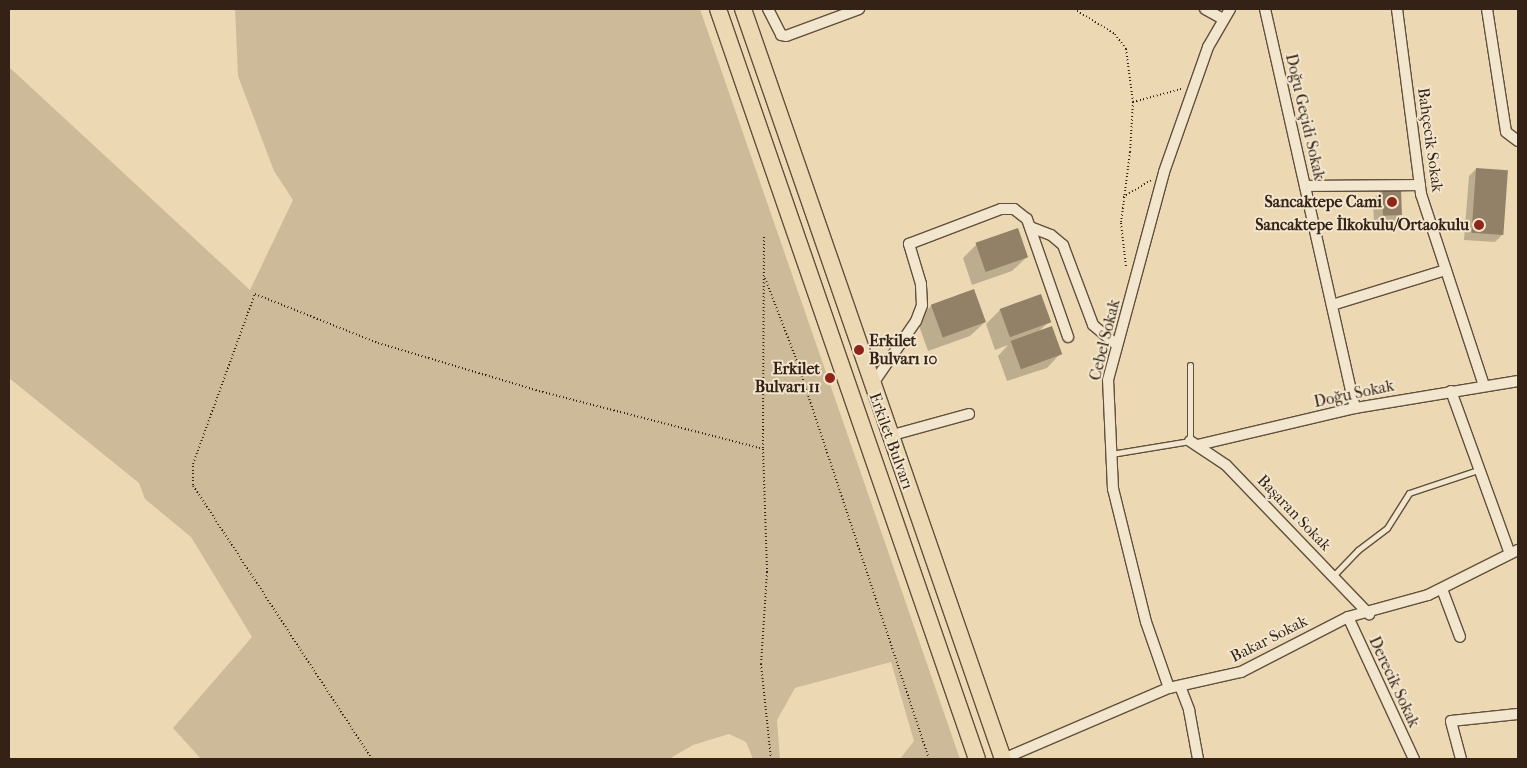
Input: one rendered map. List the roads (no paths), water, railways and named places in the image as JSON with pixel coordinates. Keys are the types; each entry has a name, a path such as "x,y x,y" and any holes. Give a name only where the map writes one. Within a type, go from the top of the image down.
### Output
{"main road":[{"name":"Erkilet Bulvarı","path":"718,9 977,759"},
{"name":"Erkilet Bulvarı","path":"743,9 889,436 1003,759"}],"street":[{"path":"768,9 781,35 786,36 859,9"},
{"path":"1205,9 1223,19"},
{"name":"Cebel Sokak","path":"1169,688 1141,602 1113,489 1111,454 1113,442 1107,389 1116,344 1132,294 1164,172 1208,47 1230,9"},
{"name":"Doğu Geçidi Sokak","path":"1265,9 1355,408"},
{"name":"Bahçecik Sokak","path":"1397,9 1420,185 1484,386"},
{"path":"1487,9 1506,132 1518,140"},
{"path":"1305,186 1420,185"},
{"path":"872,386 916,321 922,305 921,284 909,244 1005,208 1024,214 1068,337"},
{"path":"1030,227 1051,235 1063,245 1093,325 1116,344"},
{"path":"1332,305 1446,270"},
{"name":"Doğu Sokak","path":"1194,443 1355,408 1518,381"},
{"path":"1451,391 1478,470 1514,552"},
{"path":"889,436 968,414"},
{"name":"Başaran Sokak","path":"1194,443 1226,465 1334,575 1369,614"},
{"name":"Bakar Sokak","path":"1003,759 1169,688 1241,672 1348,617 1369,614 1442,589 1514,552"},
{"path":"1442,589 1460,637"},
{"name":"Derecik Sokak","path":"1348,617 1414,759"},
{"path":"1180,686 1189,710 1198,759"},
{"path":"1461,759 1451,721 1518,714"}],"lane":[{"path":"1111,454 1194,443 1190,365"},
{"path":"1334,575 1358,550 1388,528 1409,493 1478,470"}],"place":[{"name":"Sancaktepe Cami","path":"1392,202"},
{"name":"Sancaktepe İlkokulu/Ortaokulu","path":"1479,225"},
{"name":"Erkilet Bulvarı 10","path":"859,350"},
{"name":"Erkilet Bulvarı 11","path":"830,378"}]}
